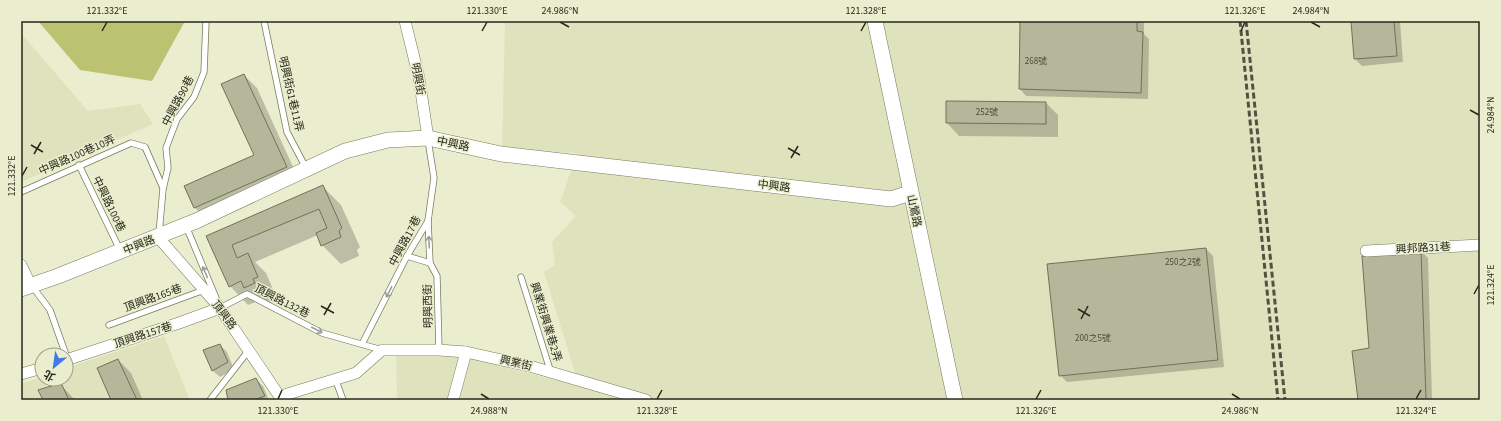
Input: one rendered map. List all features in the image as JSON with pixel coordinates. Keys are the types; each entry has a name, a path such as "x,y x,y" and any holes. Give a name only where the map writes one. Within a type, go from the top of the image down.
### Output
{"street":[{"name":"明興街","path":"405,21 419,78 428,138"},
{"name":"山鶯路","path":"875,21 955,400"},
{"name":"中興路","path":"26,287 186,226 345,151 381,142 428,138 501,154 890,199 910,192"},
{"name":"頂興路","path":"158,237 220,308 281,398"},
{"name":"興邦路31巷","path":"1366,251 1480,245"},
{"path":"21,265 26,287"},
{"name":"頂興路157巷","path":"74,356 180,323 220,308"},
{"path":"281,398 335,378 356,373 382,350"},
{"name":"興業街","path":"382,350 439,350 466,352 533,367 646,400"},
{"path":"452,400 466,352"},
{"path":"21,374 34,370"}],"lane":[{"name":"中興路90巷","path":"158,237 163,188 168,168 166,148 177,119 194,97 204,72 206,21"},
{"name":"明興街61巷11弄","path":"264,21 287,132 307,169"},
{"name":"中興路17巷","path":"362,344 407,256 428,222 434,178 428,138"},
{"name":"中興路100巷10弄","path":"21,192 130,143 146,147 163,188"},
{"name":"中興路100巷","path":"80,165 121,252"},
{"name":"明興西街","path":"428,222 430,263 437,276 439,350"},
{"path":"186,226 220,308"},
{"path":"407,256 430,263"},
{"name":"興業街興業巷2弄","path":"522,277 551,373"},
{"path":"26,287 50,310 62,347"},
{"name":"頂興路165巷","path":"109,325 204,290"},
{"name":"頂興路132巷","path":"220,308 247,294 322,333 382,350"},
{"path":"210,400 249,350"},
{"path":"21,368 34,369"},
{"path":"335,378 343,400"}],"shaded area":[{"path":"505,21 1480,21 1480,400 397,400 396,354 457,355 579,386 544,272 555,265 552,242 576,216 560,202 577,153 502,149"},
{"path":"21,33 88,111 140,104 153,124 21,182"},
{"path":"164,336 190,400 21,400 21,384 34,380 34,387 74,387 74,365"}],"green space":[{"path":"38,21 185,21 152,81 80,70"}],"building":[{"path":"1020,21 1137,21 1137,31 1143,32 1141,93 1019,89"},
{"path":"1351,21 1394,21 1397,56 1354,59"},
{"path":"244,74 287,167 194,208 184,186 254,155 221,84"},
{"path":"946,101 1046,102 1046,124 946,123"},
{"path":"323,185 342,228 339,231 341,237 321,246 316,233 327,228 319,209 232,245 237,258 248,253 258,277 253,279 255,283 244,288 241,281 229,287 206,236"},
{"path":"1206,248 1218,360 1059,376 1047,264"},
{"path":"1421,250 1426,400 1358,400 1352,351 1369,348 1362,256"},
{"path":"220,344 228,362 212,371 203,350"},
{"path":"118,359 137,400 111,400 97,368"},
{"path":"256,378 265,396 254,400 228,400 226,390"},
{"path":"48,387 63,387 69,400 43,400 38,390"}],"railway":[{"path":"1240,21 1278,400"},
{"path":"1246,21 1285,400"}]}
